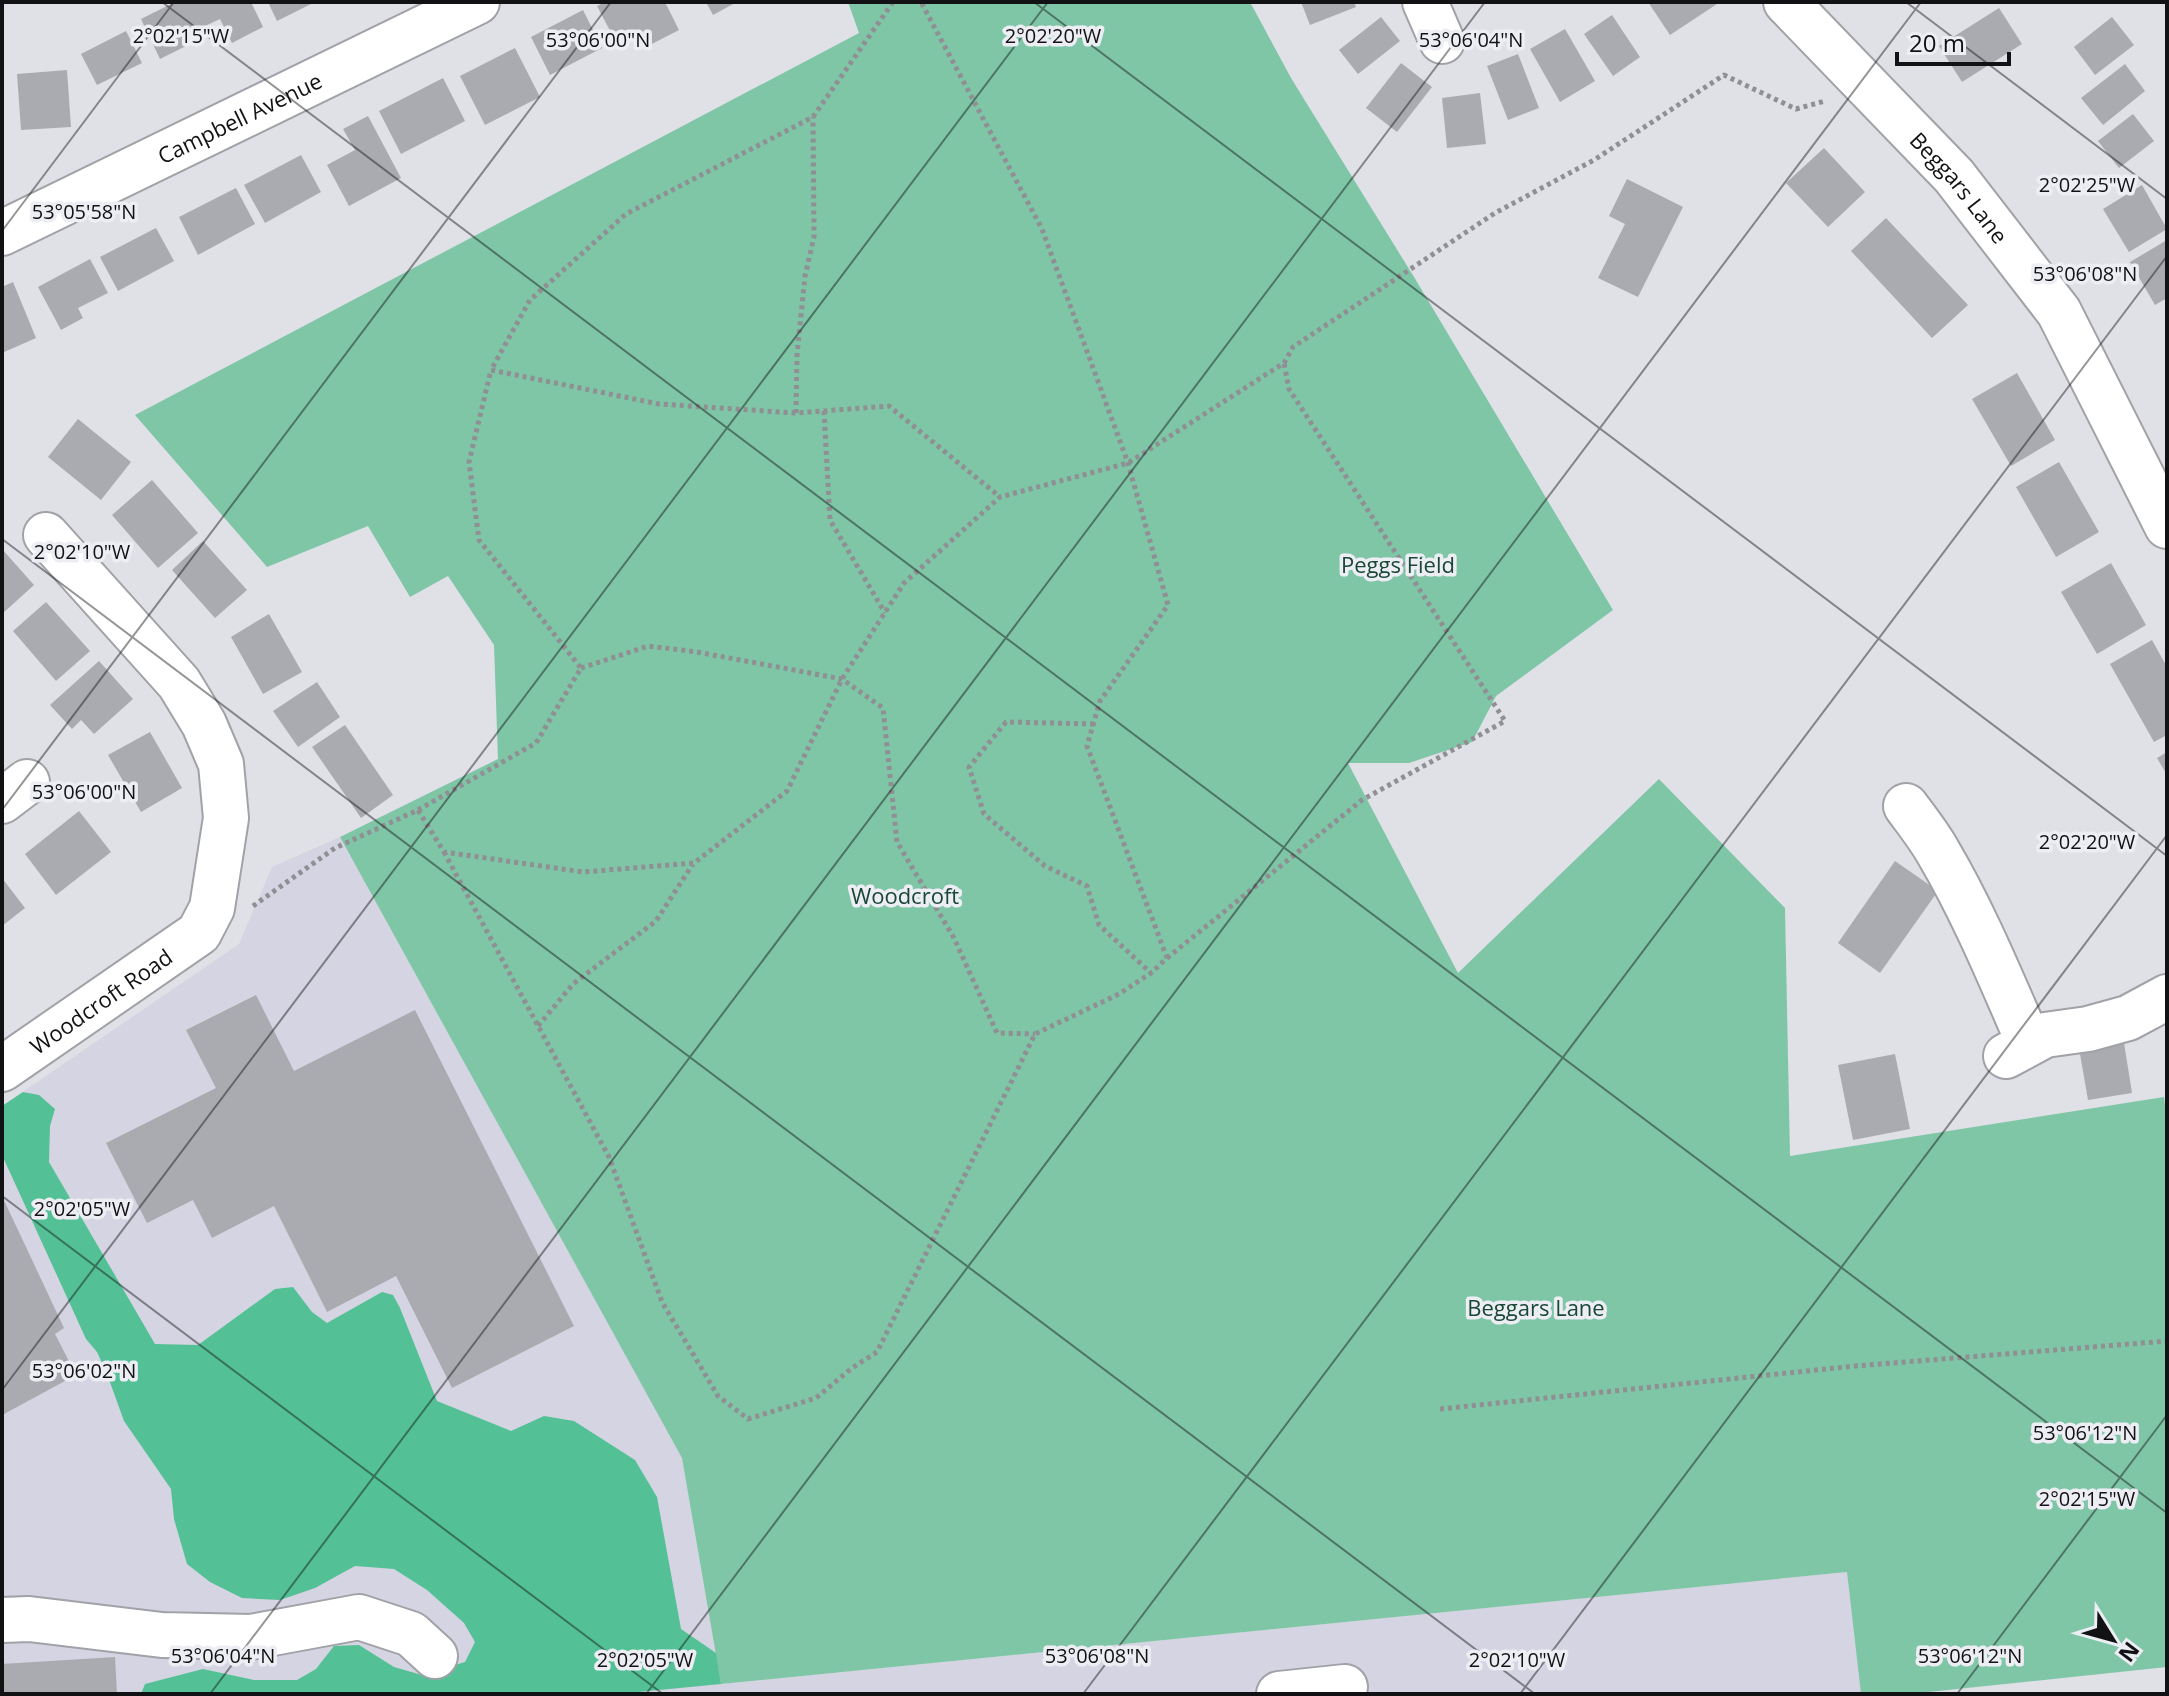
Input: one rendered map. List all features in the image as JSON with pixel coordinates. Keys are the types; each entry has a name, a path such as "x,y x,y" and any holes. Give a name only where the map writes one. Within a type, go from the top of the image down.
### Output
{"street":[{"name":"Campbell Avenue","path":"2,233 477,2"},
{"name":"Beggars Lane","path":"1786,2 1954,176 2059,312 2167,526"},
{"path":"46,535 179,683 204,724 221,764 226,818 212,908 199,933"},
{"path":"1906,806 1937,850 1984,940 2017,1050 2045,1035 2088,1029 2128,1018 2167,997"},
{"name":"Woodcroft Road","path":"2,1069 199,933"},
{"path":"2,1620 29,1619 162,1635 251,1637 359,1617 411,1634 435,1656"},
{"path":"1279,1694 1345,1687"}],"path":[{"path":"581,668 479,540 469,462 491,370 530,300 626,214 813,117 893,2"},
{"path":"921,2 1042,229 1128,463 1168,605 1100,701 1087,746 1167,958"},
{"path":"538,1026 573,984 656,921 694,863 787,791 842,679 904,583 1000,497 1128,463 1284,363 1293,347 1482,221 1594,160 1724,75 1796,109 1871,90"},
{"path":"796,413 797,355 805,276 814,237 813,117"},
{"path":"199,933 255,905 335,848 418,810 536,743 581,668 648,646 842,679 883,708 897,842 954,938 997,1033 1035,1034 1119,994 1151,973 1362,800 1505,721 1289,389 1284,363"},
{"path":"491,370 659,404 796,413 889,406 1000,497"},
{"path":"824,411 830,520 885,613"},
{"path":"1094,724 1006,722 969,767 984,814 1045,866 1087,886 1099,925 1151,973"},
{"path":"418,810 444,852 609,1157 662,1302 718,1396 748,1419 816,1398 877,1352 1035,1034"},
{"path":"444,852 583,872 694,863"},
{"path":"1440,1409 1855,1366 2167,1341"}],"shaded area":[{"path":"340,837 682,1458 721,1684 1847,1572 1861,1694 2,1694 2,1106 239,944 272,867"}],"green space":[{"path":"848,2 1250,2 1291,78 1613,610 1496,696 1472,742 1409,763 1348,763 1458,973 1659,779 1785,908 1790,1156 2164,1097 2167,1119 2167,1667 1909,1694 1861,1694 1847,1572 721,1684 682,1458 340,837 498,759 494,645 448,576 410,597 368,526 267,567 135,415 859,33"},
{"path":"23,1092 39,1095 55,1109 50,1126 49,1162 155,1344 198,1345 275,1289 293,1287 312,1312 327,1323 382,1292 393,1295 400,1308 437,1401 511,1431 544,1416 574,1421 635,1460 657,1497 681,1629 716,1653 721,1684 618,1694 141,1694 145,1684 203,1669 254,1680 297,1680 316,1669 334,1646 359,1645 394,1667 422,1675 465,1662 475,1642 464,1623 427,1590 394,1569 355,1566 315,1588 280,1600 242,1598 210,1582 187,1564 174,1519 171,1489 124,1421 97,1352 86,1339 2,1155 2,1106"}],"building":[{"path":"175,2 251,2 263,27 232,43 220,19 188,34 192,43 160,59 141,19"},
{"path":"268,2 315,2 277,21"},
{"path":"605,2 665,2 679,30 644,48 636,32 616,42 597,6"},
{"path":"706,2 737,2 713,15"},
{"path":"1301,2 1354,2 1356,7 1310,25"},
{"path":"1648,2 1720,2 1670,35"},
{"path":"1999,8 2022,44 1962,82 1939,46"},
{"path":"583,10 602,48 550,75 531,37"},
{"path":"1612,15 1640,57 1613,76 1584,34"},
{"path":"1381,17 1400,41 1358,74 1339,50"},
{"path":"2112,17 2134,45 2095,75 2074,47"},
{"path":"1565,29 1595,81 1560,102 1530,49"},
{"path":"126,31 142,63 97,85 81,54"},
{"path":"515,48 540,97 485,125 460,76"},
{"path":"1518,54 1539,108 1508,120 1487,66"},
{"path":"1401,63 1432,87 1397,132 1366,108"},
{"path":"2125,64 2145,91 2103,125 2081,98"},
{"path":"67,70 71,127 21,130 17,74"},
{"path":"443,78 465,121 401,154 379,111"},
{"path":"1480,93 1486,144 1447,148 1442,98"},
{"path":"2133,114 2154,141 2119,168 2098,141"},
{"path":"368,116 401,178 349,206 327,165 355,150 343,129"},
{"path":"1824,148 1865,192 1828,227 1786,183"},
{"path":"301,155 321,192 265,223 244,185"},
{"path":"1627,179 1683,207 1638,297 1598,278 1625,224 1609,216"},
{"path":"2142,185 2167,229 2129,252 2103,209"},
{"path":"236,188 255,224 198,255 179,217"},
{"path":"1886,218 1968,305 1932,338 1851,251"},
{"path":"156,228 174,261 118,291 100,257"},
{"path":"2167,240 2167,298 2155,305 2130,262"},
{"path":"90,259 108,293 78,308 83,318 61,330 38,287"},
{"path":"13,282 36,338 2,353 2,287"},
{"path":"2017,373 2055,440 2011,466 1972,399"},
{"path":"78,419 131,462 101,500 48,457"},
{"path":"2059,462 2099,532 2056,557 2016,487"},
{"path":"152,480 198,533 158,568 112,515"},
{"path":"203,541 247,590 215,618 172,570"},
{"path":"2,549 34,585 2,614"},
{"path":"2111,563 2146,625 2097,654 2061,592"},
{"path":"46,602 90,651 56,681 13,631"},
{"path":"269,614 302,672 263,694 231,637"},
{"path":"2152,640 2167,667 2167,735 2154,742 2110,664"},
{"path":"99,661 133,699 94,734 81,720 72,729 50,705"},
{"path":"317,682 340,717 298,747 273,711"},
{"path":"345,725 393,795 361,818 312,747"},
{"path":"150,732 182,788 141,812 108,755"},
{"path":"2167,752 2167,775 2157,758"},
{"path":"79,811 111,852 56,895 25,854"},
{"path":"1895,861 1938,891 1880,973 1838,943"},
{"path":"2,878 25,908 2,926"},
{"path":"256,995 294,1071 415,1010 574,1326 452,1388 396,1276 327,1312 274,1206 212,1238 193,1200 147,1223 106,1143 216,1088 186,1030"},
{"path":"2122,1030 2132,1093 2088,1100 2077,1037"},
{"path":"1895,1054 1910,1129 1853,1140 1838,1065"},
{"path":"2,1196 64,1328 55,1334 76,1375 4,1414 2,1411"},
{"path":"115,1657 117,1694 2,1694 2,1664"}],"park label":[{"name":"Peggs Field","path":"1398,564"},
{"name":"Woodcroft","path":"905,895"}]}
